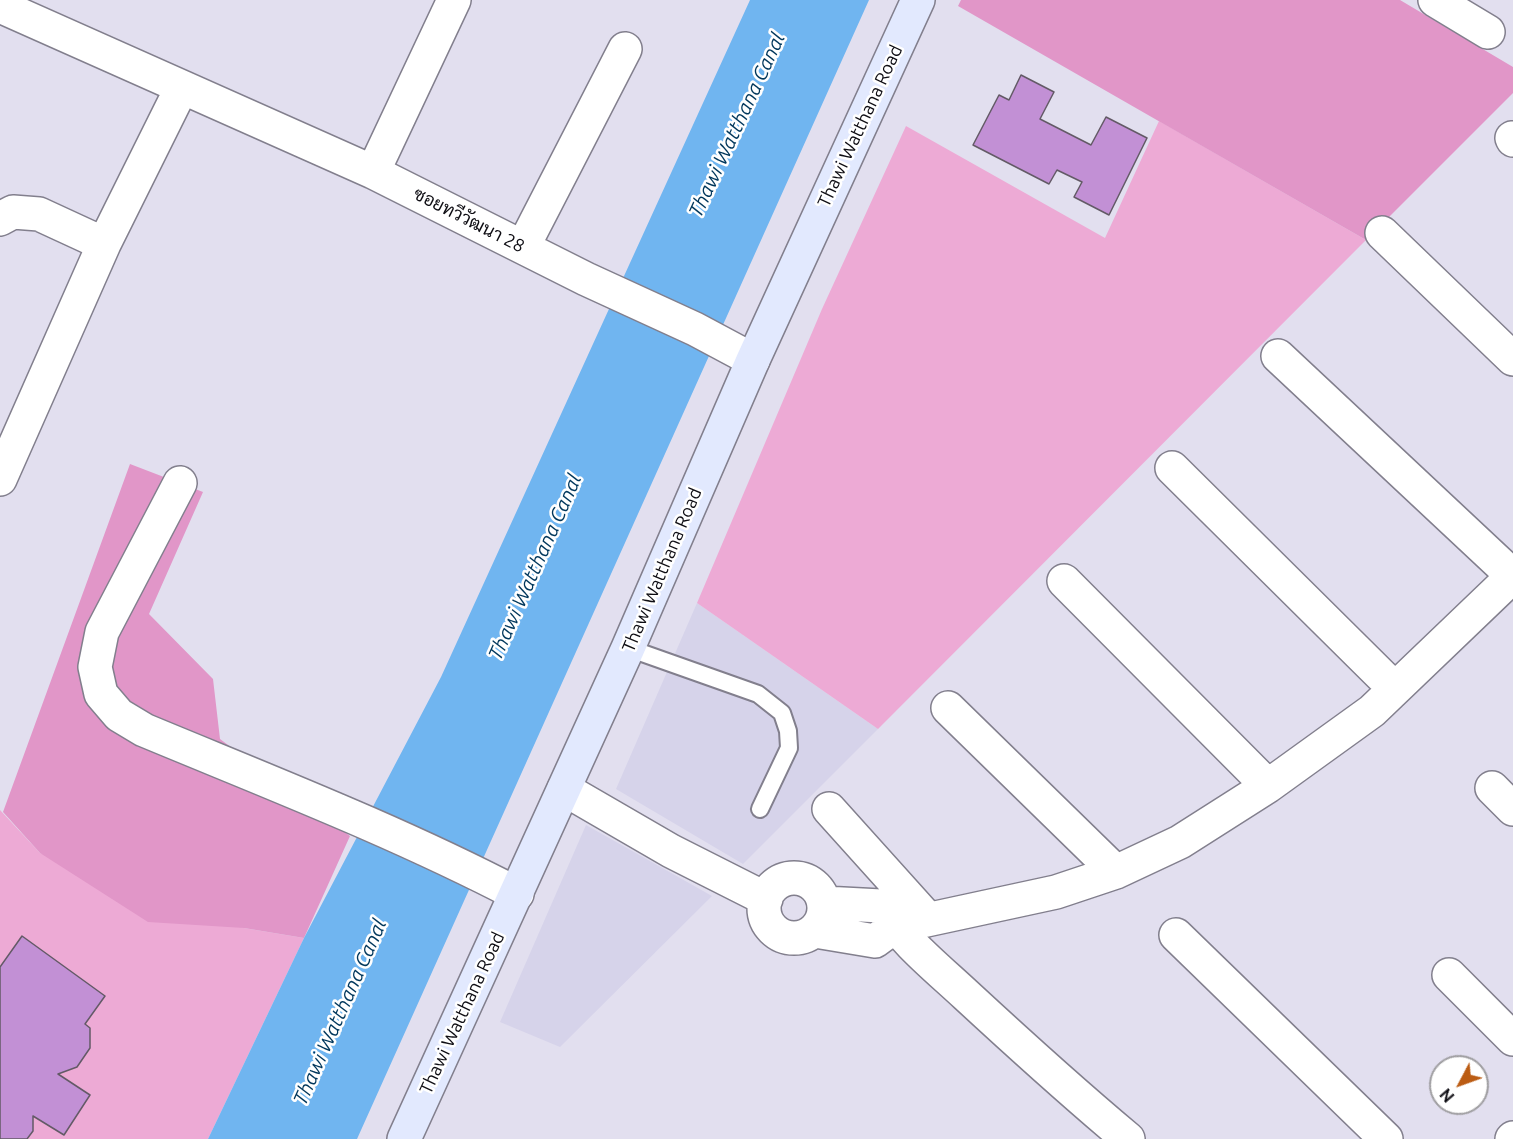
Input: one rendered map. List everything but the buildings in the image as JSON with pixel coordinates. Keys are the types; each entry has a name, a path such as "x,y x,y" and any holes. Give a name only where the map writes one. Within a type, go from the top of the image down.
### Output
{"main road":[{"name":"Thawi Watthana Road","path":"404,1139 628,648 753,360 918,0"}],"street":[{"path":"373,172 454,0"},
{"path":"1435,0 1488,32"},
{"name":"ซอยทวีวัฒนา 28","path":"0,6 373,172 586,279 695,329 753,360"},
{"path":"523,247 625,49"},
{"path":"0,479 104,244 182,87"},
{"path":"0,219 13,212 39,214 104,244"},
{"path":"1382,233 1513,359"},
{"path":"820,917 875,941 894,927 1056,892 1116,872 1180,842 1268,786 1372,711 1513,576 1278,356"},
{"path":"1172,468 1395,689"},
{"path":"180,483 102,632 95,667 101,694 119,715 144,730 352,816 467,868 517,894"},
{"path":"1064,581 1268,786"},
{"path":"948,708 1116,872"},
{"path":"564,789 670,851 766,899"},
{"path":"829,809 928,919"},
{"path":"796,878 811,883 822,895 820,917 804,938 778,934 766,918 766,899 774,885 781,881 796,878"},
{"path":"894,927 998,1024 1128,1139"},
{"path":"1176,935 1386,1139"},
{"path":"1449,975 1513,1039"}],"lane":[{"path":"628,648 758,694 782,713 789,731 789,748 760,809"}],"shaded area":[{"path":"961,0 1400,0 1513,67 1513,93 1366,240 958,6"},
{"path":"1159,121 1366,240 878,729 697,603 822,309 906,126 1105,238"},
{"path":"130,464 203,492 149,614 213,679 220,739 350,836 304,938 244,928 148,922 40,853 3,812"},
{"path":"697,603 878,729 743,864 616,789"},
{"path":"0,810 40,853 244,928 304,938 208,1139 0,1139"},
{"path":"586,825 712,896 560,1047 500,1022"}],"water":[{"name":"Thawi Watthana Canal","path":"750,0 869,0 357,1139 208,1139 304,938 441,677"}]}
